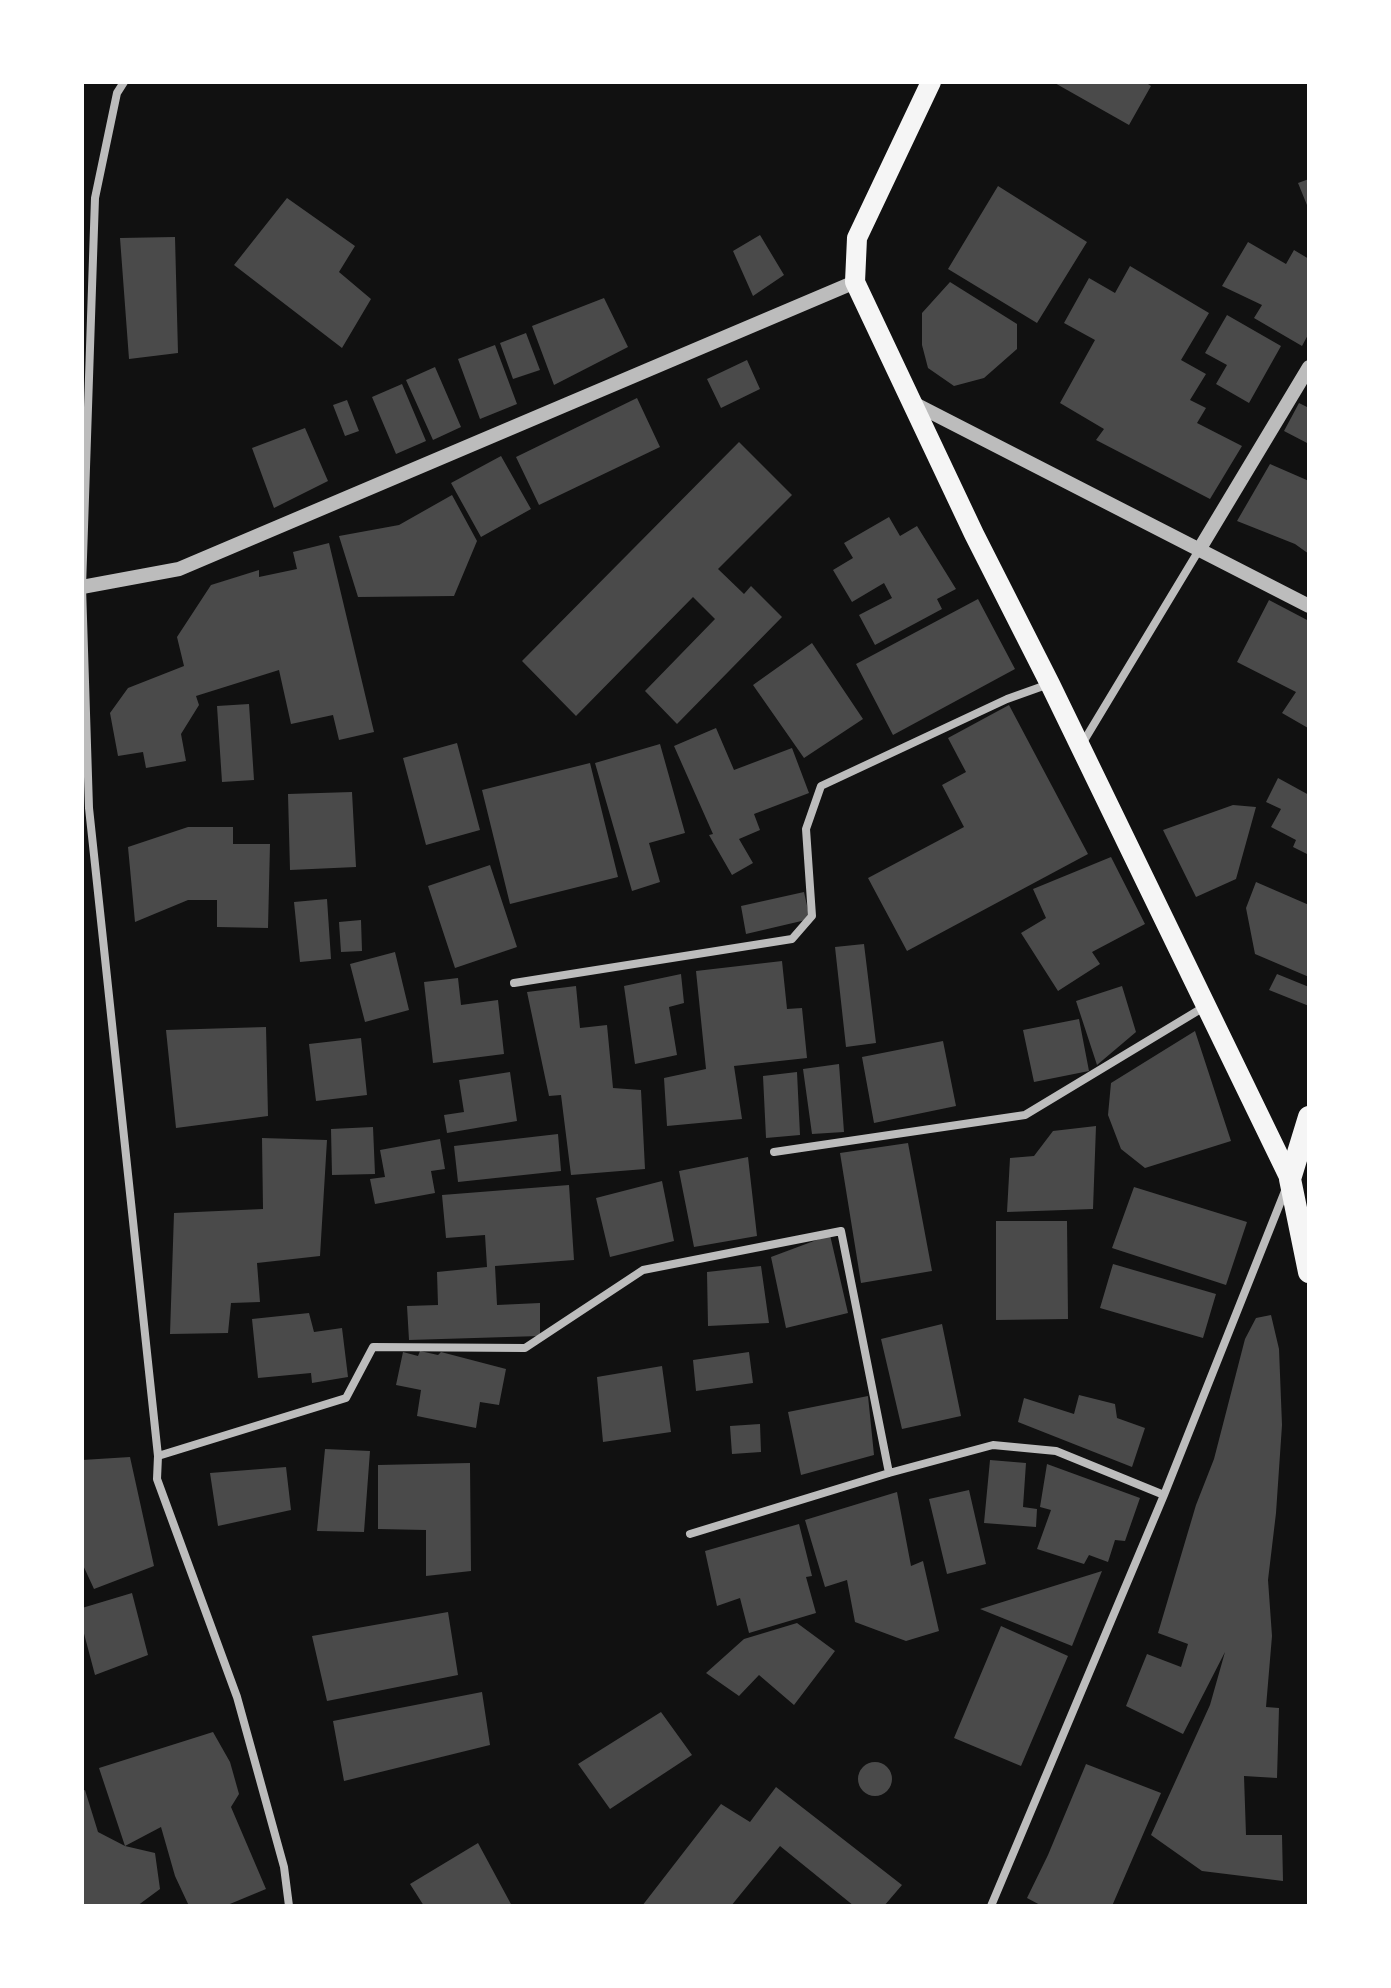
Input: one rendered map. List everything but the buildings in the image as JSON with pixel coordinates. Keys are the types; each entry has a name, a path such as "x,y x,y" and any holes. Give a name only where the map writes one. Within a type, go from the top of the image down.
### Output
{"highway":[{"path":"1309,1117 1290,1179 1309,1272"}],"main road":[{"path":"931,82 857,238 855,282 974,534 1290,1179"}],"street":[{"path":"124,82 117,93 95,198 82,587 89,808 158,1456 157,1479 237,1697 284,1867 289,1906"},
{"path":"82,587 179,569 855,282"},
{"path":"1080,747 1309,367"},
{"path":"913,403 1309,606"},
{"path":"514,983 792,939 812,916 806,829 821,786 1007,699 1050,684"},
{"path":"774,1152 1025,1115 1206,1006"},
{"path":"991,1906 1164,1495 1290,1179"},
{"path":"158,1456 346,1398 373,1347 525,1348 643,1270 841,1231 889,1473"},
{"path":"690,1534 889,1473 993,1445 1056,1451 1164,1495"}]}
